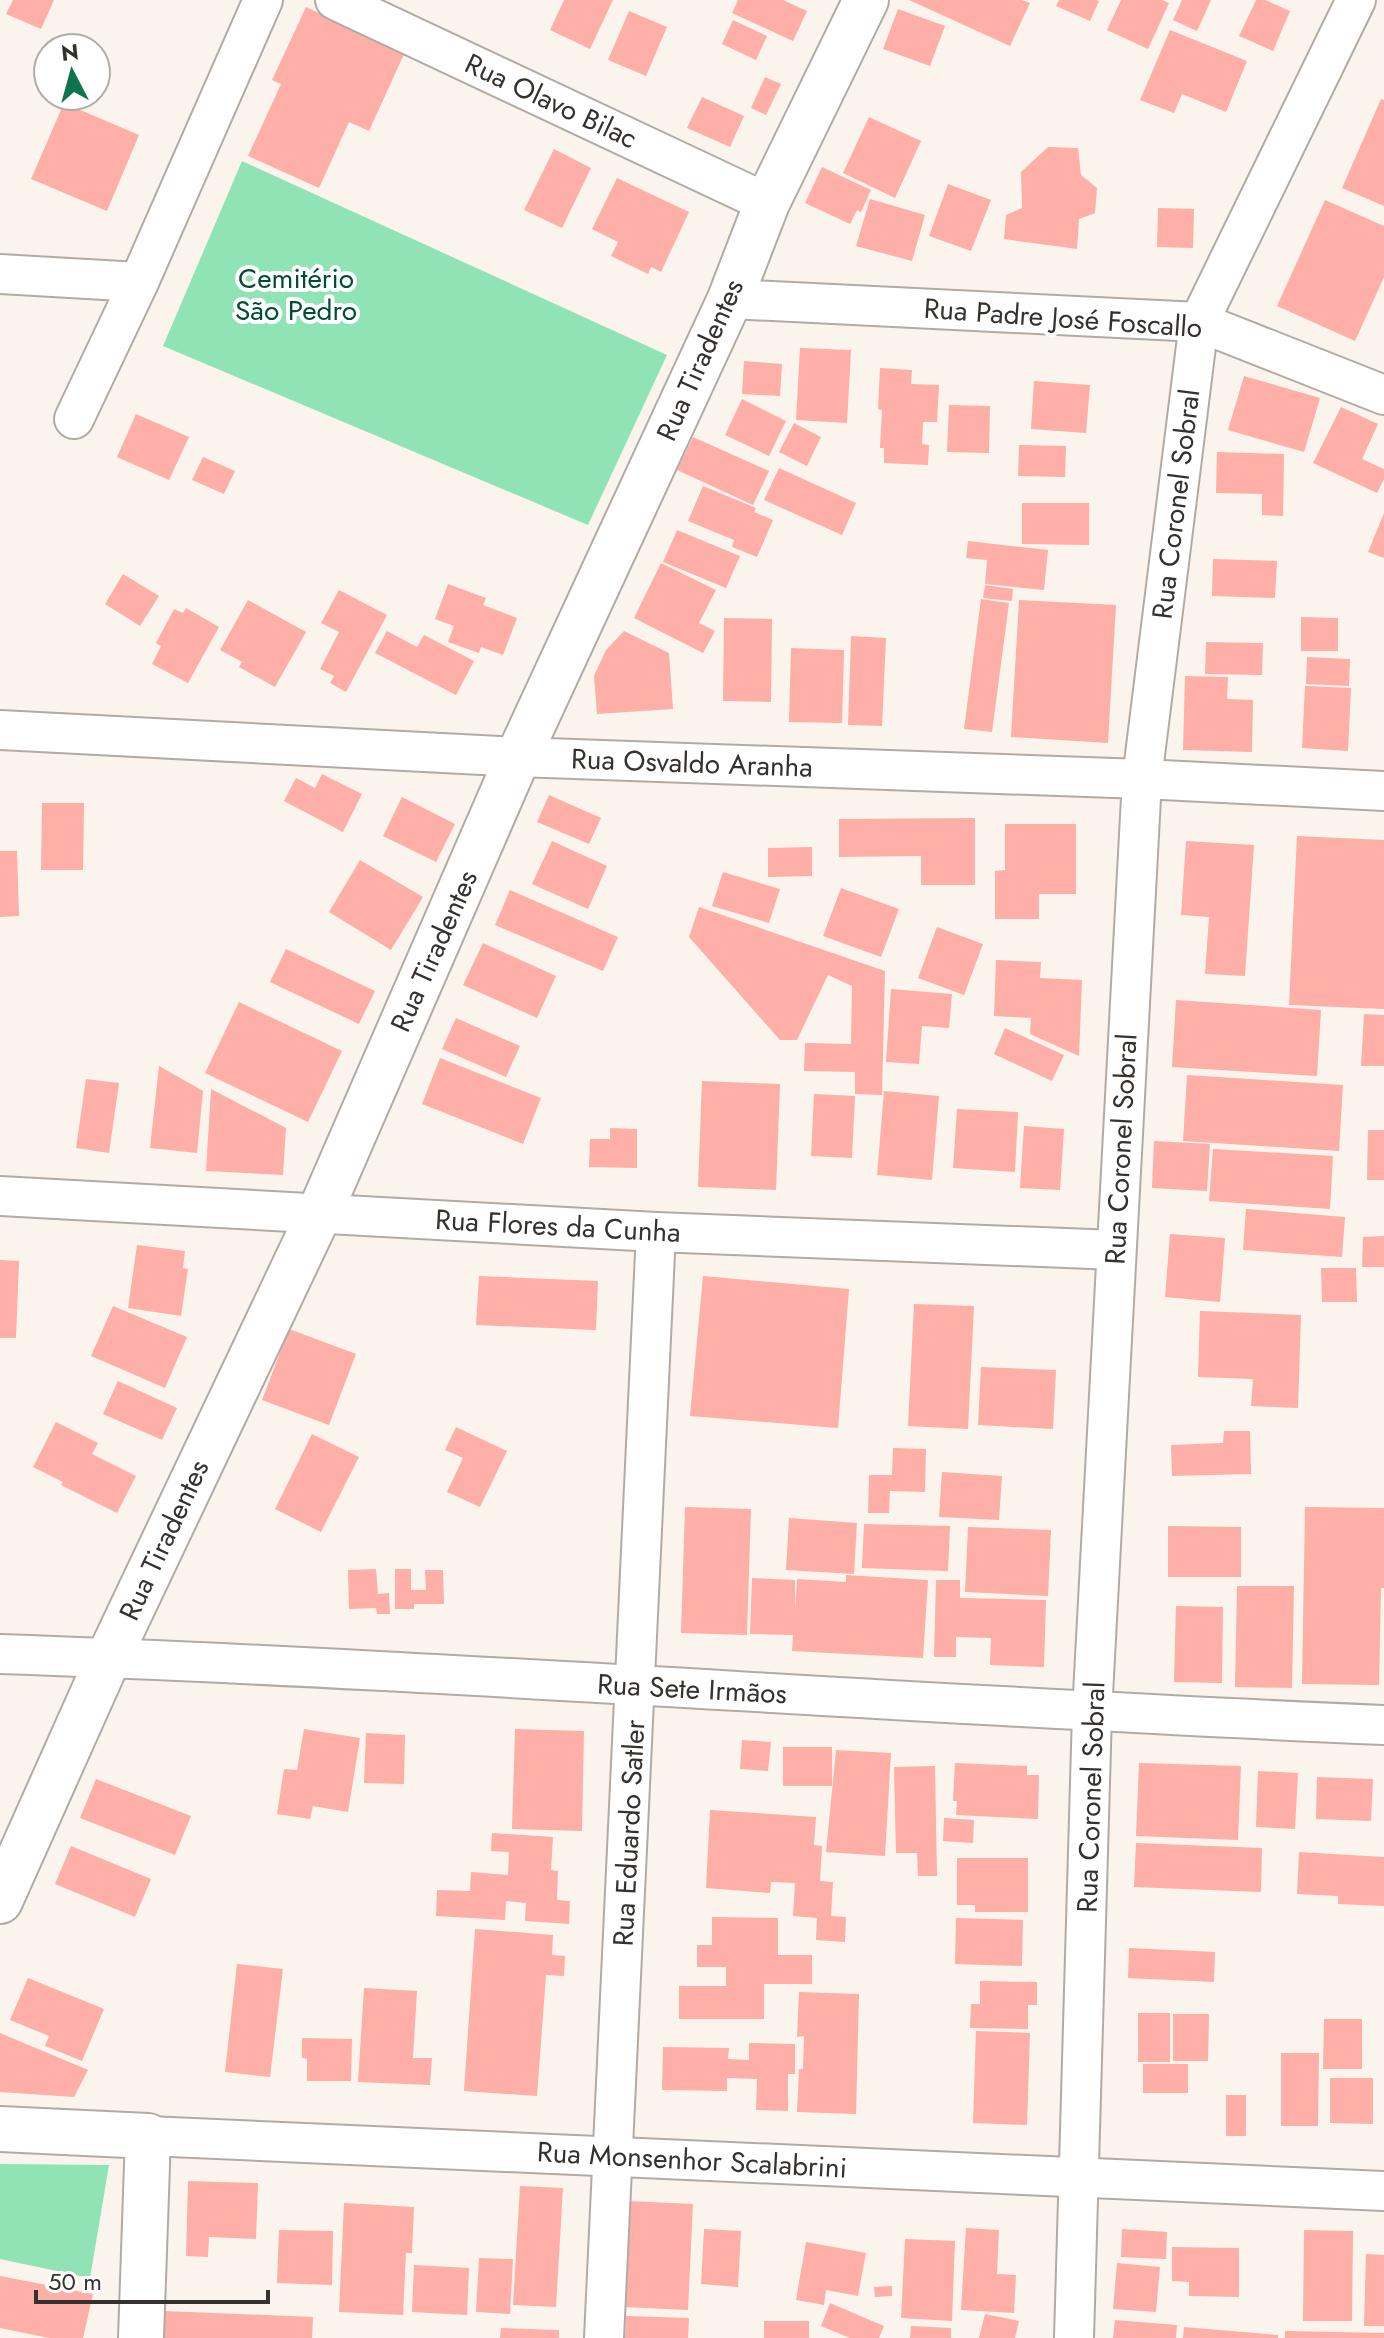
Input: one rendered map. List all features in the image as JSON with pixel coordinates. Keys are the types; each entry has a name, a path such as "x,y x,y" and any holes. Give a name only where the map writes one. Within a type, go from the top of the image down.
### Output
{"street":[{"path":"74,419 139,282 263,0"},
{"name":"Rua Olavo Bilac","path":"335,0 767,203"},
{"name":"Rua Tiradentes","path":"0,1901 109,1657 320,1212 518,757 730,299 767,203 866,0"},
{"name":"Rua Coronel Sobral","path":"1074,2338 1092,1713 1142,779 1199,322 1356,0"},
{"path":"0,274 139,282"},
{"name":"Rua Padre José Foscallo","path":"730,299 1199,322 1384,395"},
{"name":"Rua Osvaldo Aranha","path":"0,730 518,757 1142,779 1384,791"},
{"name":"Rua Flores da Cunha","path":"0,1196 656,1232 1116,1250"},
{"name":"Rua Eduardo Satler","path":"604,2338 656,1232"},
{"name":"Rua Sete Irmãos","path":"0,1654 109,1657 1092,1713 1384,1725"},
{"name":"Rua Monsenhor Scalabrini","path":"0,2129 1384,2191"},
{"path":"141,2338 148,2136"}],"green space":[{"name":"Cemitério São Pedro","path":"242,161 667,355 588,525 163,346"},
{"path":"0,2164 109,2165 90,2278 0,2259"}],"building":[{"path":"13,0 54,0 41,29 6,14"},
{"path":"564,0 613,0 590,49 550,30"},
{"path":"738,0 783,0 807,11 793,41 732,13"},
{"path":"909,0 1022,0 1030,3 1010,46"},
{"path":"1059,0 1099,1 1090,21 1056,6"},
{"path":"1121,0 1162,0 1169,3 1148,49 1107,30"},
{"path":"1182,0 1211,0 1197,31 1173,20"},
{"path":"1256,0 1265,0 1290,11 1273,51 1239,36"},
{"path":"306,7 405,52 369,131 349,122 319,188 248,156 281,84 272,80"},
{"path":"898,9 945,26 930,66 883,49"},
{"path":"629,11 667,27 646,76 608,60"},
{"path":"733,20 767,36 756,60 722,44"},
{"path":"1170,30 1247,61 1226,112 1182,94 1174,113 1140,100"},
{"path":"765,77 781,84 766,115 751,108"},
{"path":"702,97 744,116 730,147 687,128"},
{"path":"1381,99 1384,100 1384,206 1342,188"},
{"path":"60,112 85,112 139,135 107,211 31,179"},
{"path":"869,117 921,141 895,198 843,173"},
{"path":"1048,147 1078,148 1081,175 1097,188 1095,213 1079,219 1077,249 1004,239 1006,215 1022,208 1021,172"},
{"path":"554,149 591,168 562,228 524,210"},
{"path":"822,167 871,190 861,212 857,210 850,224 805,203"},
{"path":"617,178 689,212 661,272 651,267 648,274 611,256 618,242 592,229"},
{"path":"948,184 991,200 971,251 929,236"},
{"path":"870,199 925,215 912,261 856,246"},
{"path":"1325,200 1384,226 1384,277 1355,341 1277,306"},
{"path":"1158,208 1194,209 1193,248 1157,247"},
{"path":"800,348 851,350 847,423 796,420"},
{"path":"744,361 782,364 780,396 742,394"},
{"path":"880,368 912,370 911,384 939,385 937,422 923,422 922,444 929,445 928,465 884,463 884,448 880,448 882,410 878,409"},
{"path":"1244,376 1320,398 1304,452 1228,430"},
{"path":"1034,381 1090,385 1086,433 1031,429"},
{"path":"742,399 786,421 769,456 725,435"},
{"path":"949,405 990,406 989,453 947,452"},
{"path":"1341,407 1378,424 1362,459 1384,469 1384,479 1377,493 1313,463"},
{"path":"136,414 189,437 169,480 117,457"},
{"path":"794,423 821,437 807,466 779,452"},
{"path":"693,437 769,471 753,505 677,470"},
{"path":"1019,445 1066,446 1065,477 1018,476"},
{"path":"1217,452 1284,454 1283,516 1262,515 1262,494 1216,493"},
{"path":"203,457 235,471 224,494 192,480"},
{"path":"779,468 856,503 842,535 764,500"},
{"path":"703,486 756,508 754,512 773,520 757,557 732,547 734,540 688,521"},
{"path":"1022,503 1089,503 1089,545 1022,544"},
{"path":"1384,513 1384,558 1368,552"},
{"path":"677,530 740,556 726,588 663,562"},
{"path":"968,541 1048,550 1044,590 985,584 987,560 966,558"},
{"path":"1213,559 1277,561 1275,598 1212,596"},
{"path":"661,563 716,590 699,623 715,631 703,653 634,618"},
{"path":"123,574 159,596 140,626 105,604"},
{"path":"448,584 486,598 483,605 517,618 503,655 481,647 479,653 448,642 454,626 435,619"},
{"path":"985,585 1013,589 1012,601 983,598"},
{"path":"339,590 387,615 346,692 330,683 334,676 320,669 339,632 321,623"},
{"path":"981,599 1009,603 992,732 964,729"},
{"path":"248,600 306,632 275,687 239,667 242,662 220,650"},
{"path":"1019,600 1116,605 1108,743 1011,737"},
{"path":"186,608 219,627 188,683 152,664 161,646 156,643 174,609 183,613"},
{"path":"1301,617 1338,618 1338,651 1301,651"},
{"path":"724,618 772,619 771,702 723,701"},
{"path":"387,631 417,647 424,635 474,661 456,695 375,653"},
{"path":"624,631 669,653 673,709 597,714 594,676 606,650"},
{"path":"851,636 886,638 882,726 848,725"},
{"path":"1206,642 1263,643 1262,675 1205,674"},
{"path":"791,648 844,650 842,723 789,722"},
{"path":"1307,657 1350,659 1349,686 1306,684"},
{"path":"1185,676 1228,677 1227,699 1253,700 1252,752 1183,750"},
{"path":"1305,686 1351,688 1348,751 1302,748"},
{"path":"322,774 362,794 343,832 284,801 296,778 315,788"},
{"path":"549,795 601,818 589,844 537,822"},
{"path":"402,797 455,824 436,862 383,836"},
{"path":"42,803 84,803 83,870 41,870"},
{"path":"975,818 975,885 921,885 921,856 839,857 839,819"},
{"path":"1005,824 1076,824 1076,894 1039,894 1039,919 995,919 995,871 1005,870"},
{"path":"1297,836 1384,840 1384,1009 1289,1005"},
{"path":"552,841 607,866 588,909 532,884"},
{"path":"1186,841 1254,845 1245,976 1205,974 1209,917 1181,915"},
{"path":"812,847 812,876 768,877 768,848"},
{"path":"0,851 17,851 19,916 0,917"},
{"path":"360,860 423,897 391,950 329,912"},
{"path":"723,872 780,889 769,923 712,906"},
{"path":"841,888 899,909 881,957 823,936"},
{"path":"510,890 618,937 603,971 495,925"},
{"path":"699,907 885,971 882,1095 855,1094 855,1072 804,1071 805,1043 851,1044 852,986 828,975 797,1040 780,1040 689,937"},
{"path":"937,927 983,944 964,995 918,978"},
{"path":"483,943 556,976 537,1018 463,985"},
{"path":"286,949 375,991 359,1024 270,982"},
{"path":"996,960 1041,962 1040,978 1082,980 1079,1056 1030,1034 1031,1018 994,1016"},
{"path":"891,989 952,994 949,1028 922,1026 919,1064 886,1062"},
{"path":"1176,1000 1321,1010 1317,1076 1172,1067"},
{"path":"239,1002 342,1051 308,1122 205,1073"},
{"path":"1364,1014 1384,1015 1384,1066 1361,1066"},
{"path":"456,1018 520,1046 506,1077 442,1049"},
{"path":"1005,1028 1064,1055 1052,1081 994,1054"},
{"path":"440,1058 541,1098 523,1144 422,1104"},
{"path":"159,1066 203,1091 197,1153 150,1148"},
{"path":"1187,1075 1343,1085 1339,1151 1183,1141"},
{"path":"86,1079 119,1083 109,1153 76,1148"},
{"path":"702,1081 780,1084 776,1190 698,1187"},
{"path":"211,1089 286,1128 283,1175 206,1171"},
{"path":"884,1091 939,1096 932,1180 877,1175"},
{"path":"814,1094 855,1096 852,1158 811,1156"},
{"path":"957,1109 1018,1112 1015,1172 953,1168"},
{"path":"1024,1126 1064,1129 1060,1190 1020,1188"},
{"path":"610,1128 637,1129 637,1168 589,1167 590,1139 610,1139"},
{"path":"1368,1130 1384,1130 1384,1180 1367,1180"},
{"path":"1154,1141 1210,1144 1207,1191 1152,1188"},
{"path":"1213,1149 1333,1156 1330,1209 1209,1201"},
{"path":"1246,1209 1345,1217 1342,1257 1243,1250"},
{"path":"1170,1234 1225,1238 1220,1302 1165,1297"},
{"path":"1384,1236 1384,1267 1362,1267 1363,1237"},
{"path":"137,1245 185,1251 183,1268 188,1269 181,1316 128,1308"},
{"path":"0,1260 19,1261 16,1338 0,1338"},
{"path":"1321,1268 1356,1268 1357,1302 1322,1302"},
{"path":"479,1276 598,1281 596,1330 476,1325"},
{"path":"703,1276 849,1289 838,1428 690,1416"},
{"path":"914,1304 974,1306 968,1429 908,1426"},
{"path":"113,1306 187,1337 165,1388 91,1356"},
{"path":"1200,1311 1301,1315 1298,1408 1251,1406 1253,1379 1198,1377"},
{"path":"289,1329 356,1354 329,1425 262,1400"},
{"path":"981,1367 1056,1370 1053,1429 978,1425"},
{"path":"118,1381 177,1408 162,1440 103,1414"},
{"path":"56,1422 98,1443 92,1454 136,1476 117,1513 33,1467"},
{"path":"456,1427 507,1451 480,1507 447,1492 463,1458 445,1450"},
{"path":"1224,1431 1250,1431 1251,1474 1172,1476 1171,1445 1223,1443"},
{"path":"312,1434 359,1457 321,1532 275,1509"},
{"path":"893,1448 926,1449 925,1492 890,1491 889,1513 868,1513 869,1475 892,1475"},
{"path":"942,1472 1002,1476 999,1520 939,1517"},
{"path":"685,1507 751,1509 747,1635 681,1633"},
{"path":"1305,1507 1384,1508 1379,1685 1302,1684"},
{"path":"789,1518 857,1523 854,1574 786,1570"},
{"path":"864,1524 950,1526 948,1571 862,1568"},
{"path":"1168,1526 1241,1527 1241,1577 1168,1577"},
{"path":"968,1527 1051,1530 1048,1596 965,1592"},
{"path":"376,1569 378,1594 389,1593 390,1614 377,1614 376,1608 349,1609 348,1570"},
{"path":"395,1569 411,1569 411,1590 426,1590 425,1570 443,1570 444,1604 414,1604 414,1609 395,1609"},
{"path":"846,1575 928,1580 923,1658 792,1651 793,1635 750,1634 752,1578 795,1580 795,1611 797,1579 846,1582"},
{"path":"936,1580 960,1580 960,1598 1046,1600 1044,1667 990,1665 991,1638 956,1637 956,1657 934,1657"},
{"path":"1237,1586 1294,1586 1292,1688 1235,1687"},
{"path":"1176,1606 1223,1607 1222,1683 1174,1682"},
{"path":"304,1729 360,1738 348,1812 313,1806 310,1819 277,1814 284,1769 297,1770"},
{"path":"515,1729 584,1731 582,1831 512,1829"},
{"path":"366,1733 405,1735 404,1784 364,1783"},
{"path":"742,1740 771,1742 768,1771 740,1769"},
{"path":"783,1747 832,1747 832,1786 783,1786"},
{"path":"836,1750 891,1753 885,1856 826,1852"},
{"path":"955,1763 1027,1766 1027,1775 1039,1775 1038,1819 956,1815 957,1801 953,1801"},
{"path":"1139,1763 1241,1766 1238,1840 1136,1836"},
{"path":"935,1766 937,1876 918,1876 917,1853 896,1853 894,1767"},
{"path":"1258,1771 1298,1773 1295,1829 1256,1827"},
{"path":"1317,1777 1373,1779 1371,1821 1316,1819"},
{"path":"96,1779 191,1816 175,1855 80,1818"},
{"path":"710,1810 816,1817 814,1845 822,1846 820,1881 833,1882 831,1916 846,1917 845,1942 816,1940 817,1918 793,1916 795,1883 771,1882 770,1893 706,1888"},
{"path":"944,1818 974,1820 973,1843 943,1841"},
{"path":"492,1833 553,1837 551,1870 558,1871 557,1900 570,1901 569,1924 525,1921 526,1903 506,1901 505,1920 436,1916 437,1890 470,1891 471,1872 508,1875 509,1852 491,1851"},
{"path":"1136,1843 1262,1848 1261,1892 1134,1887"},
{"path":"71,1846 151,1879 135,1917 55,1884"},
{"path":"1299,1852 1384,1857 1384,1906 1338,1904 1338,1896 1297,1894"},
{"path":"957,1858 1028,1858 1028,1912 975,1912 975,1905 957,1905"},
{"path":"712,1917 778,1918 778,1955 812,1955 812,1984 764,1984 764,2019 679,2019 679,1986 726,1986 726,1967 697,1967 697,1945 712,1945"},
{"path":"956,1918 1023,1920 1022,1966 955,1964"},
{"path":"475,1929 553,1935 552,1955 565,1956 564,1976 546,1975 537,2096 464,2091"},
{"path":"1129,1948 1215,1952 1214,1982 1128,1978"},
{"path":"237,1964 283,1969 270,2077 225,2072"},
{"path":"28,1978 104,2009 82,2061 45,2046 49,2036 10,2020"},
{"path":"980,1981 1037,1982 1037,2005 1028,2005 1028,2029 970,2028 971,2004 980,2004"},
{"path":"364,1988 417,1991 413,2058 432,2058 430,2085 358,2082"},
{"path":"799,1992 859,1994 856,2114 797,2112 804,2036 797,2037"},
{"path":"1138,2013 1170,2013 1170,2062 1138,2062"},
{"path":"1173,2014 1209,2014 1208,2061 1173,2061"},
{"path":"1324,2019 1362,2019 1362,2069 1323,2069"},
{"path":"976,2031 1030,2033 1027,2125 973,2123"},
{"path":"0,2033 88,2070 74,2097 0,2092"},
{"path":"302,2038 352,2039 351,2081 307,2081 307,2059 302,2058"},
{"path":"749,2043 795,2044 795,2074 788,2074 788,2111 756,2110 757,2079 727,2078 727,2091 662,2090 663,2047 729,2048 728,2059 749,2060"},
{"path":"1281,2053 1319,2053 1318,2126 1281,2126"},
{"path":"1143,2064 1188,2064 1188,2093 1143,2093"},
{"path":"1330,2078 1373,2078 1373,2124 1330,2123"},
{"path":"1226,2095 1246,2095 1246,2136 1226,2136"},
{"path":"188,2181 258,2183 256,2239 209,2237 208,2257 186,2256"},
{"path":"520,2186 563,2188 556,2307 513,2305"},
{"path":"629,2201 693,2204 688,2310 624,2307"},
{"path":"344,2203 414,2207 412,2253 406,2253 403,2315 339,2312"},
{"path":"966,2228 999,2230 997,2274 1016,2275 1014,2313 961,2310"},
{"path":"704,2229 741,2231 738,2287 701,2284"},
{"path":"1122,2229 1167,2232 1166,2259 1121,2257"},
{"path":"279,2230 333,2231 332,2285 277,2283"},
{"path":"1304,2230 1353,2231 1352,2321 1303,2321"},
{"path":"905,2239 955,2241 952,2321 901,2318"},
{"path":"806,2242 866,2253 858,2296 826,2290 824,2305 796,2300"},
{"path":"1172,2247 1239,2248 1239,2297 1189,2296 1189,2282 1172,2281"},
{"path":"1366,2254 1384,2255 1384,2326 1364,2326"},
{"path":"479,2258 513,2259 510,2314 476,2312"},
{"path":"1117,2263 1160,2267 1156,2312 1113,2309"},
{"path":"414,2265 469,2268 467,2315 412,2312"},
{"path":"0,2276 93,2294 83,2338 49,2338 0,2328"},
{"path":"892,2286 892,2296 875,2297 874,2287"},
{"path":"830,2303 884,2326 879,2338 850,2338 821,2326"},
{"path":"164,2311 313,2317 312,2338 163,2338"},
{"path":"985,2314 1019,2321 1015,2338 979,2338"},
{"path":"626,2316 689,2318 688,2338 625,2338"},
{"path":"1115,2320 1177,2325 1176,2338 1113,2338"},
{"path":"764,2321 809,2321 809,2338 764,2338"},
{"path":"911,2326 951,2328 951,2338 910,2338"},
{"path":"1184,2327 1278,2335 1278,2338 1183,2338"},
{"path":"501,2328 559,2330 559,2338 500,2338"},
{"path":"1285,2331 1384,2333 1384,2338 1285,2338"}]}
